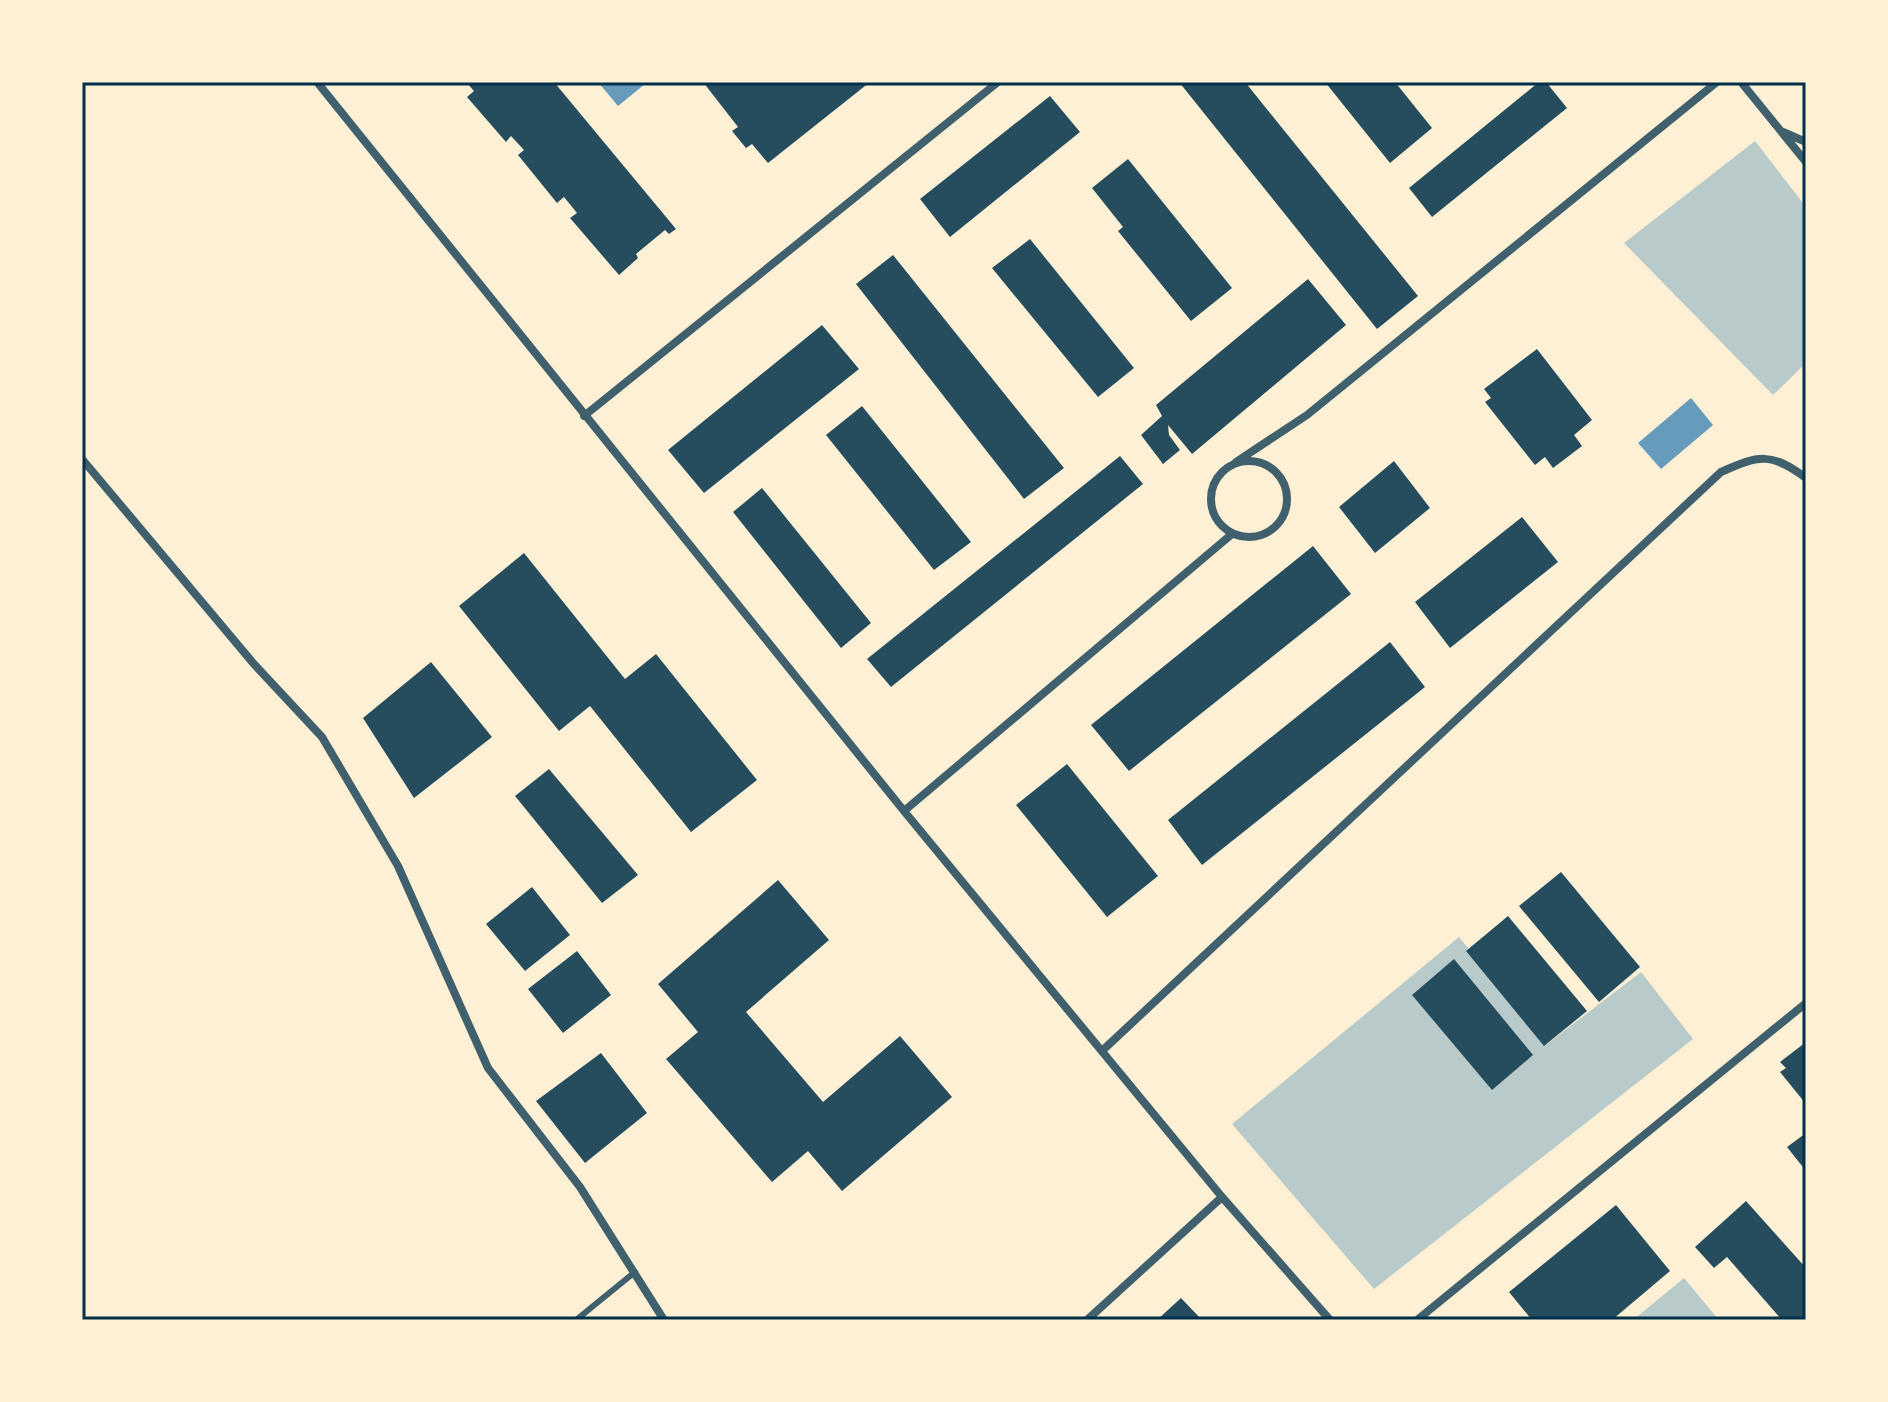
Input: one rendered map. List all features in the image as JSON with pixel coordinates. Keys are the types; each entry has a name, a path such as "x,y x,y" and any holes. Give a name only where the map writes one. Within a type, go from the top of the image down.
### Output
{"street":[{"path":"317,82 904,811 1222,1197 1330,1320"},
{"path":"584,416 998,82"},
{"path":"1236,462 1250,460 1265,463 1277,472 1285,485 1287,500 1284,515 1275,528 1247,538 1232,534 1214,517 1210,492 1222,471 1307,415 1717,82"},
{"path":"1741,82 1806,162"},
{"path":"1782,132 1806,142"},
{"path":"1103,1050 1721,472 1751,458 1781,460 1806,478"},
{"path":"82,459 253,663 322,737 398,866 488,1068 580,1187 664,1320"},
{"path":"904,811 1232,534"},
{"path":"1417,1320 1806,1003"},
{"path":"1087,1320 1222,1197"}],"lane":[{"path":"576,1320 635,1272"}],"shaded area":[{"path":"1755,141 1806,207 1806,363 1773,395 1624,243"},
{"path":"1459,937 1547,1044 1641,972 1693,1039 1374,1289 1232,1124"},
{"path":"1684,1278 1719,1320 1633,1320"}],"water":[{"path":"598,82 643,82 645,84 618,106"},
{"path":"1691,398 1713,425 1661,469 1638,443"}],"building":[{"path":"466,82 554,82 676,229 669,234 665,230 636,254 638,258 619,275 570,218 577,213 564,197 557,203 518,155 524,150 511,136 506,142 467,97 474,91"},
{"path":"703,82 870,82 768,163 752,144 746,148 732,131 738,127"},
{"path":"1179,82 1245,82 1418,296 1377,329"},
{"path":"1325,82 1395,82 1432,128 1390,163"},
{"path":"1539,82 1546,82 1567,108 1432,217 1409,188"},
{"path":"1050,96 1080,132 950,237 920,199"},
{"path":"1128,159 1232,288 1191,321 1118,231 1123,227 1092,188"},
{"path":"1030,239 1134,368 1098,397 992,268"},
{"path":"893,255 1064,468 1024,499 856,284"},
{"path":"1308,279 1346,325 1192,454 1168,425 1169,435 1180,450 1163,464 1141,435 1162,416 1156,405"},
{"path":"822,325 859,369 704,493 668,450"},
{"path":"1537,349 1592,420 1574,435 1582,446 1553,468 1545,457 1535,465 1485,402 1491,398 1484,389"},
{"path":"862,406 971,542 934,570 826,435"},
{"path":"1120,456 1143,484 891,687 867,659"},
{"path":"1394,461 1430,508 1375,553 1339,507"},
{"path":"762,488 871,623 841,648 733,512"},
{"path":"1522,517 1558,562 1450,648 1415,602"},
{"path":"1313,546 1351,594 1129,771 1091,725"},
{"path":"524,553 625,679 656,654 757,780 691,832 590,706 559,731 459,606"},
{"path":"1390,642 1425,687 1202,865 1168,820"},
{"path":"431,662 492,737 414,798 363,718"},
{"path":"1067,764 1158,876 1107,917 1016,805"},
{"path":"549,769 638,875 602,903 515,796"},
{"path":"1561,872 1640,967 1599,1002 1519,906"},
{"path":"778,880 829,940 746,1012 823,1102 900,1036 952,1097 842,1191 808,1151 772,1182 666,1059 698,1032 658,984"},
{"path":"532,887 570,935 525,971 486,924"},
{"path":"1508,916 1587,1011 1544,1046 1466,951"},
{"path":"577,951 611,995 563,1033 528,989"},
{"path":"1454,959 1533,1055 1492,1090 1412,995"},
{"path":"1806,1042 1806,1104 1780,1072 1786,1068 1780,1062"},
{"path":"601,1053 647,1113 585,1163 536,1101"},
{"path":"1806,1133 1806,1171 1787,1147"},
{"path":"1746,1201 1806,1268 1806,1320 1782,1320 1727,1257 1714,1268 1695,1247"},
{"path":"1616,1205 1670,1271 1612,1320 1532,1320 1509,1292"},
{"path":"1181,1298 1202,1320 1157,1320"}]}
